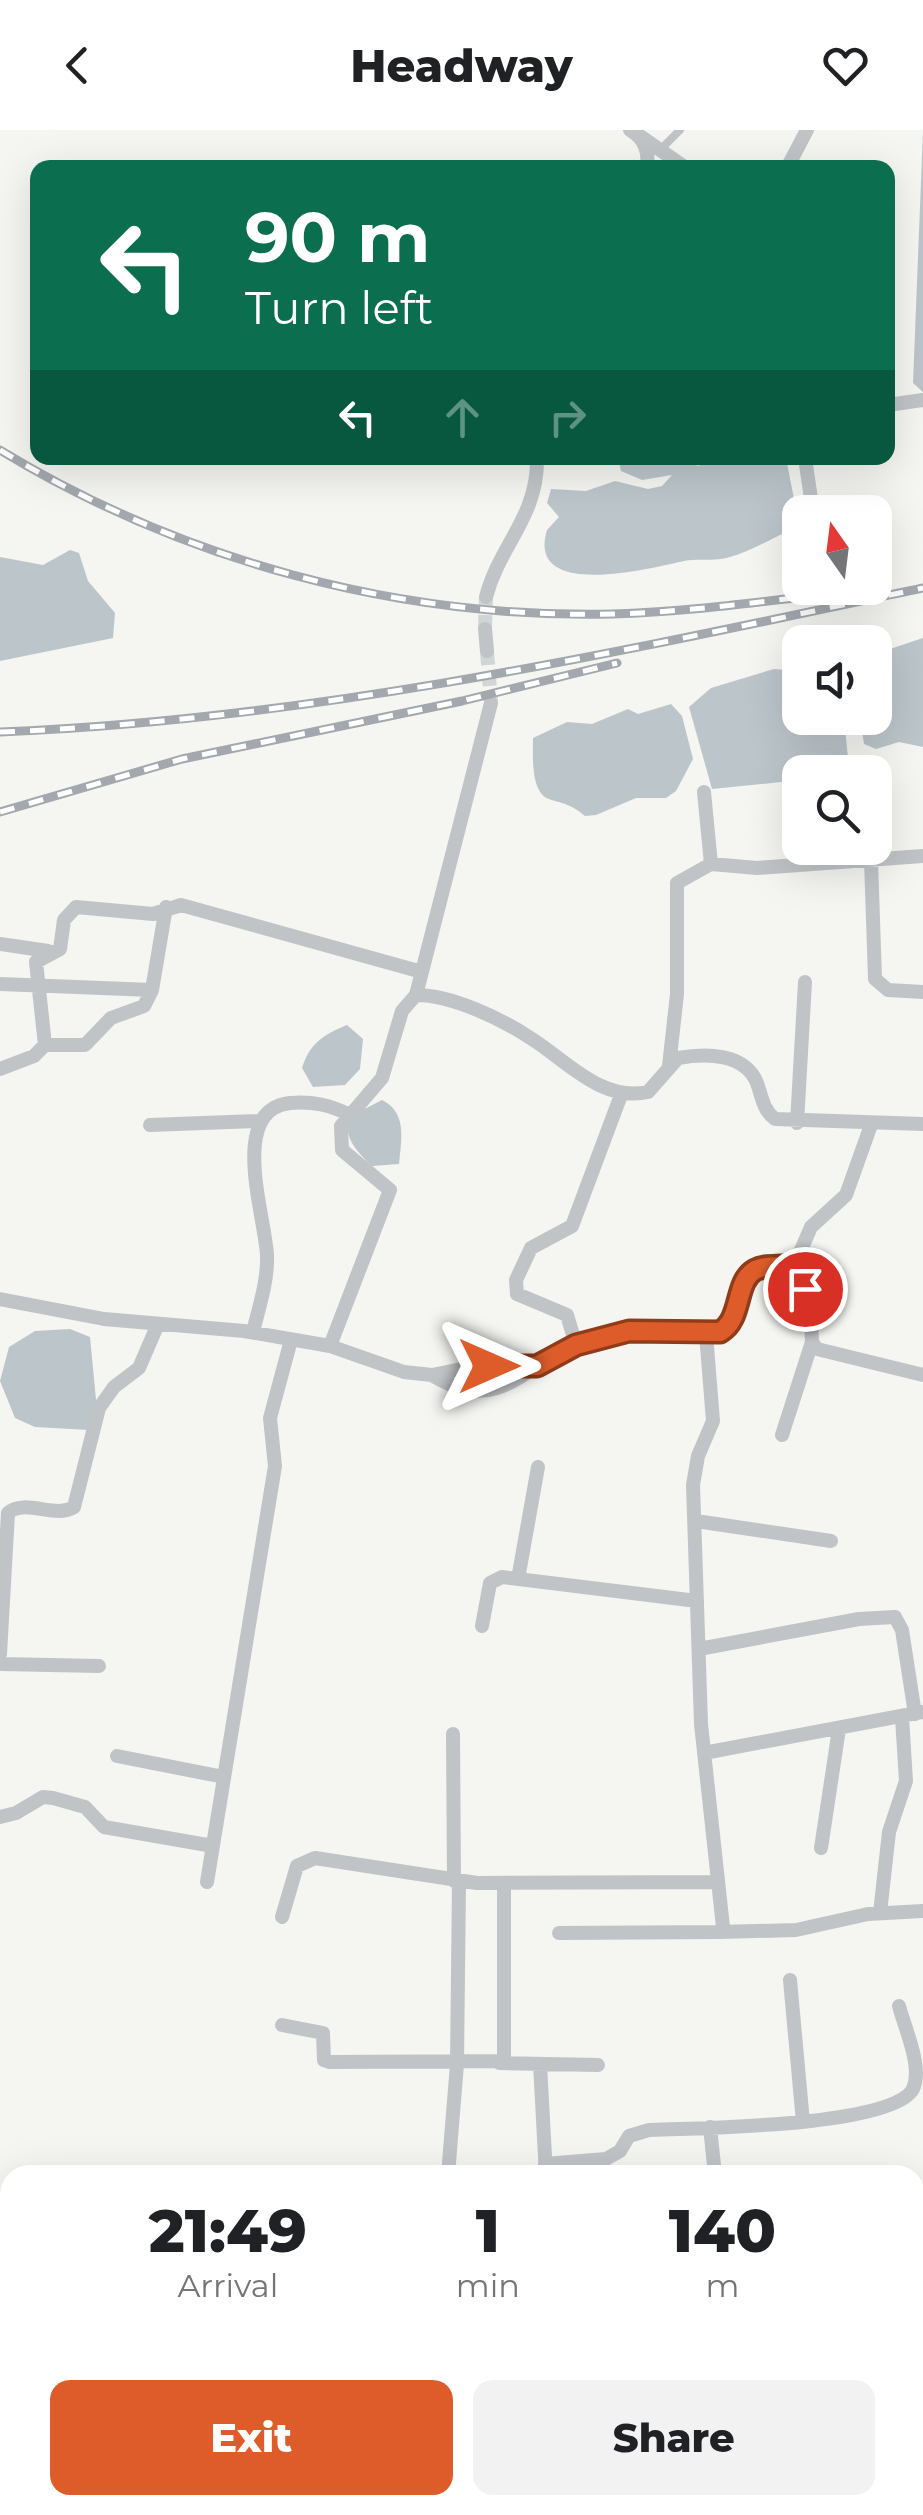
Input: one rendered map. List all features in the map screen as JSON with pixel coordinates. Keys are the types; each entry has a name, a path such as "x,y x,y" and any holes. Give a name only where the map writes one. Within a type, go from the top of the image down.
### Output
{"street":[{"path":"791,160 807,130"},
{"path":"635,133 674,160"},
{"path":"635,133 648,152 648,160"},
{"path":"895,403 923,400"},
{"path":"486,597 492,574 532,504 536,465"},
{"path":"806,465 810,495"},
{"path":"485,629 487,652"},
{"path":"330,1346 390,1190 342,1150 341,1126 382,1078 402,1011 416,995 491,703"},
{"path":"704,792 710,864"},
{"path":"892,858 923,856"},
{"path":"670,1066 677,994 677,883 710,864 757,868 800,865"},
{"path":"871,865 875,978 888,990 923,992"},
{"path":"0,1069 34,1056 44,1045 36,962 60,948 64,920 76,907 154,914 181,905 422,972"},
{"path":"44,1045 76,1047 93,1042 111,1018 144,1006 152,990 166,907"},
{"path":"0,944 54,952"},
{"path":"797,1122 804,982"},
{"path":"0,984 152,990"},
{"path":"416,995 508,1025 621,1095 648,1092 670,1066 688,1056 724,1057 742,1063 754,1076 766,1112 797,1122 923,1124"},
{"path":"576,1345 567,1316 518,1294 516,1280 531,1248 572,1226 621,1095"},
{"path":"253,1332 267,1261 254,1148 259,1122 274,1107 286,1103 323,1104 350,1115"},
{"path":"150,1125 259,1122"},
{"path":"782,1434 812,1342 813,1310 795,1264 811,1226 846,1196 870,1125"},
{"path":"432,1374 455,1389 489,1392 506,1388 576,1345 629,1331 706,1334 728,1328 753,1271 795,1264"},
{"path":"0,1299 158,1324 253,1332 330,1346 404,1372 432,1374 476,1366 537,1366"},
{"path":"0,1654 8,1513 18,1506 62,1512 74,1507 99,1408 114,1387 139,1368 158,1324"},
{"path":"706,1334 713,1421 694,1472 704,1753 723,1927 719,1932"},
{"path":"207,1882 275,1466 270,1418 291,1340"},
{"path":"812,1342 817,1350 923,1376"},
{"path":"518,1580 538,1467"},
{"path":"696,1520 831,1540"},
{"path":"482,1626 490,1583 502,1578 697,1601"},
{"path":"699,1649 858,1619 895,1617 902,1630 913,1714 906,1782 889,1832 880,1913"},
{"path":"0,1664 99,1666"},
{"path":"704,1753 913,1714"},
{"path":"821,1848 839,1729"},
{"path":"449,2165 457,2064 453,1734"},
{"path":"117,1756 224,1776"},
{"path":"0,1816 16,1813 44,1797 53,1798 84,1807 104,1827 213,1846"},
{"path":"282,1917 297,1866 315,1858 456,1882 718,1882"},
{"path":"500,2063 506,2055 504,1883"},
{"path":"559,1933 796,1930 880,1913 923,1911"},
{"path":"790,1980 803,2122"},
{"path":"573,2165 606,2159 620,2151 636,2132 803,2122 891,2105 913,2088 915,2062 899,2006"},
{"path":"282,2025 324,2033 324,2060 330,2062 598,2065"},
{"path":"540,2064 545,2165"},
{"path":"710,2127 714,2165"}],"lane":[{"path":"660,150 680,130"}],"shaded area":[{"path":"923,131 923,392 913,383"},
{"path":"620,465 787,465 793,495 782,495 782,534 724,558 596,575 555,566 545,552 547,530 559,517 547,503 551,489 586,491 615,481 648,489 662,486 672,475 642,480 621,471"},
{"path":"70,550 79,553 88,581 115,613 113,638 0,661 0,557 43,565"},
{"path":"923,638 923,747 899,742 876,749 864,744 863,735 892,735 892,648"},
{"path":"782,670 782,735 846,735 848,755 782,755 782,782 712,789 689,707 711,688"},
{"path":"671,704 682,716 693,759 676,791 666,798 636,798 585,816 549,799 538,789 533,738 567,722 592,724 628,709 638,714"},
{"path":"347,1025 363,1039 360,1069 345,1085 313,1087 302,1068 309,1052 324,1036"},
{"path":"382,1100 399,1120 399,1164 372,1166 353,1145 348,1132 349,1117"},
{"path":"70,1329 90,1337 97,1410 89,1430 35,1427 15,1418 0,1381 9,1347 35,1331"}],"tunnel":[{"path":"485,629 486,597"},
{"path":"487,651 491,703"}],"railway":[{"path":"0,450 70,489 218,552 295,576 373,594 533,613 613,614 782,599"},
{"path":"0,732 116,725 349,698 579,659 923,588"},
{"path":"0,812 182,759 462,701 617,663"}],"route":[{"path":"489,1366 537,1366 576,1345 629,1331 720,1332 733,1320 748,1277 762,1268 795,1264 805,1289"}]}
